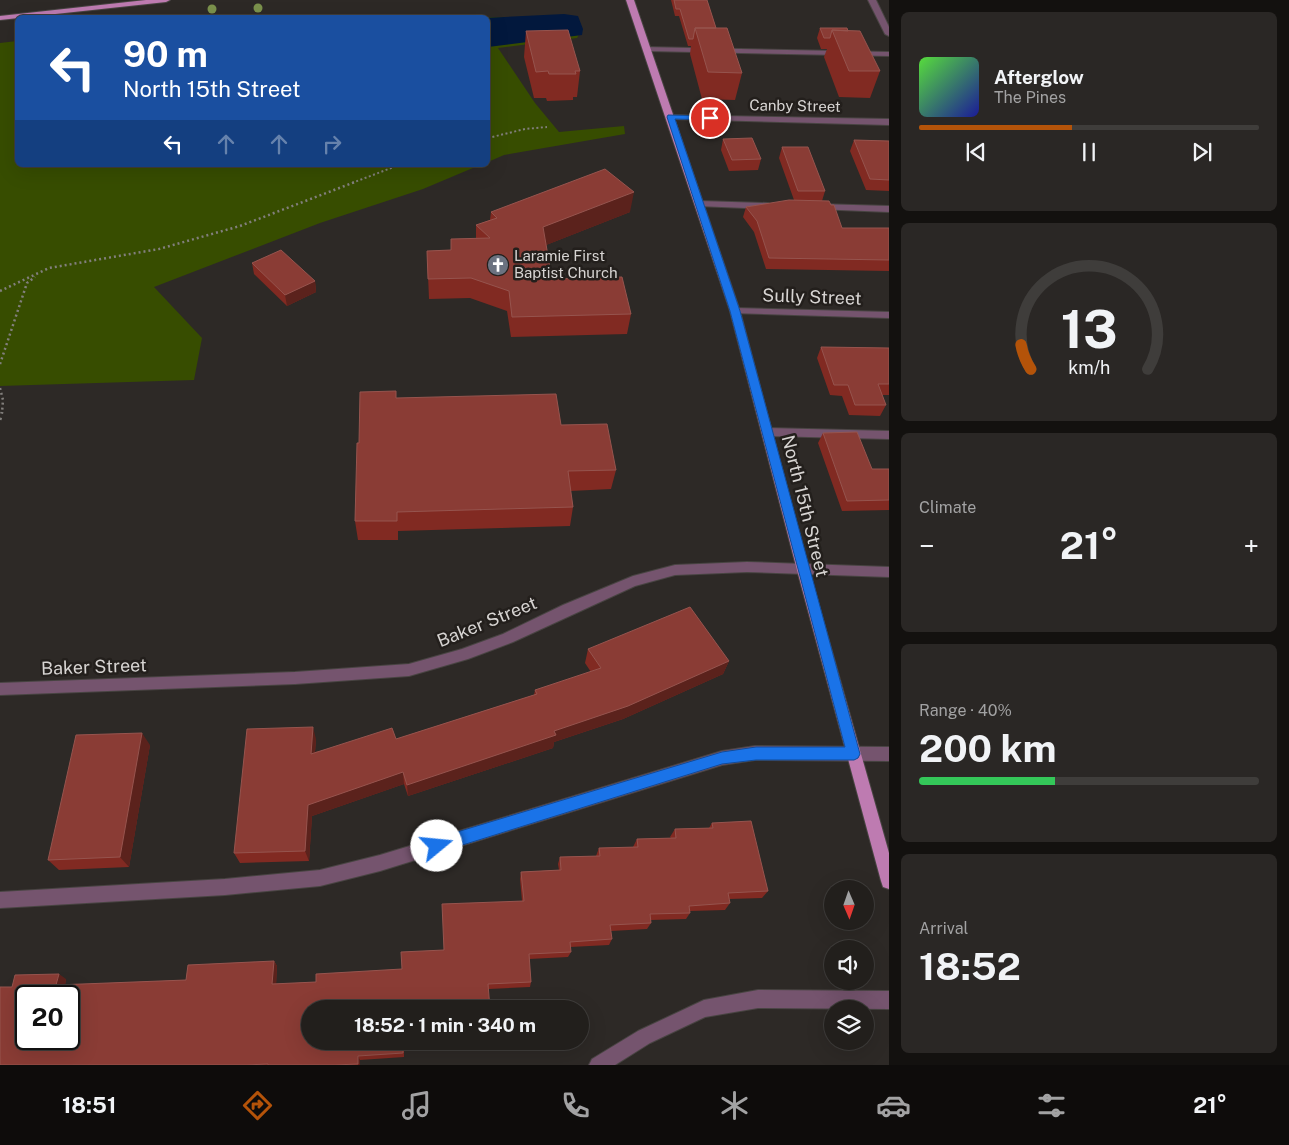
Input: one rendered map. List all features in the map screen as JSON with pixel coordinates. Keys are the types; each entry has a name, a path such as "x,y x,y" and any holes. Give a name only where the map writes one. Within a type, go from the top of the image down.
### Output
{"main road":[{"path":"28,15 166,0"},
{"name":"North 15th Street","path":"630,0 735,311 803,570 889,882"},
{"path":"0,18 15,16"}],"street":[{"path":"872,0 889,34"},
{"path":"647,49 889,54"},
{"name":"Canby Street","path":"671,117 889,122"},
{"path":"700,204 780,206"},
{"path":"810,207 889,209"},
{"name":"Sully Street","path":"735,311 889,315"},
{"path":"768,432 889,435"},
{"name":"Baker Street","path":"0,689 295,678 409,670 463,655 508,638 633,581 675,570 708,567 889,572"},
{"path":"0,900 224,887 320,878 380,863 722,758 756,753 889,754"},
{"path":"598,1065 644,1037 704,1009 758,999 889,1000"}],"path":[{"path":"490,138 525,129 547,127"},
{"path":"0,290 49,268 159,249 240,226 394,167"},
{"path":"0,364 27,283 39,273"},
{"path":"0,388 3,410 0,420"}],"green space":[{"path":"490,17 572,17 581,31 577,38 498,48 535,103 559,132 624,126 625,134 504,155 490,161"},
{"path":"15,41 15,167 475,167 423,189 320,223 154,287 202,338 194,380 0,386 0,43"}],"water":[{"path":"564,14 578,16 583,29 582,35 490,47 490,18"}],"building":[{"path":"674,0 707,0 716,28 695,28 693,39 689,39 680,9 676,9"},
{"path":"695,28 727,28 742,73 708,72"},
{"path":"820,28 847,28 848,31 832,30 830,38 824,38"},
{"path":"568,30 580,71 575,71 576,74 549,74 548,71 536,72 526,31"},
{"path":"832,30 860,31 880,71 849,71"},
{"path":"752,138 761,159 732,160 723,139"},
{"path":"854,140 889,141 889,180 870,179"},
{"path":"782,147 808,147 825,191 798,191"},
{"path":"605,169 634,192 543,227 552,279 622,277 631,314 512,317 509,291 471,278 428,279 427,251 451,250 451,239 490,238 476,225 497,218 491,212"},
{"path":"789,200 829,201 831,205 834,205 842,228 889,228 889,260 769,258 757,221 746,207"},
{"path":"281,250 315,281 285,295 252,263"},
{"path":"821,347 889,348 889,384 878,384 886,405 855,405 848,385 834,385"},
{"path":"396,391 396,398 556,394 561,425 607,424 616,470 568,471 573,507 397,512 397,521 355,521 360,392"},
{"path":"857,432 872,469 889,469 889,500 847,501 823,433"},
{"path":"690,607 729,661 628,706 554,731 556,735 407,785 403,772 308,805 305,851 234,853 247,729 313,727 311,754 392,728 396,739 537,694 535,690 601,668 588,649"},
{"path":"142,733 120,857 48,860 76,735"},
{"path":"751,821 768,891 728,893 730,903 689,906 690,913 650,914 651,923 610,925 612,939 570,942 571,952 529,954 531,982 488,984 489,1000 301,1000 301,1050 403,1050 403,1053 358,1056 358,1064 334,1065 0,1065 0,987 12,987 15,975 59,974 56,985 186,980 188,965 274,961 272,984 316,982 316,974 402,969 401,952 444,950 442,904 524,901 521,872 561,870 560,857 600,856 599,848 638,847 637,839 676,838 675,829 713,828 712,823"}],"place":[{"name":"Laramie First Baptist Church","path":"498,265"}],"route":[{"path":"437,846 722,758 756,753 854,754 803,570 735,311 671,117 710,118"}]}
